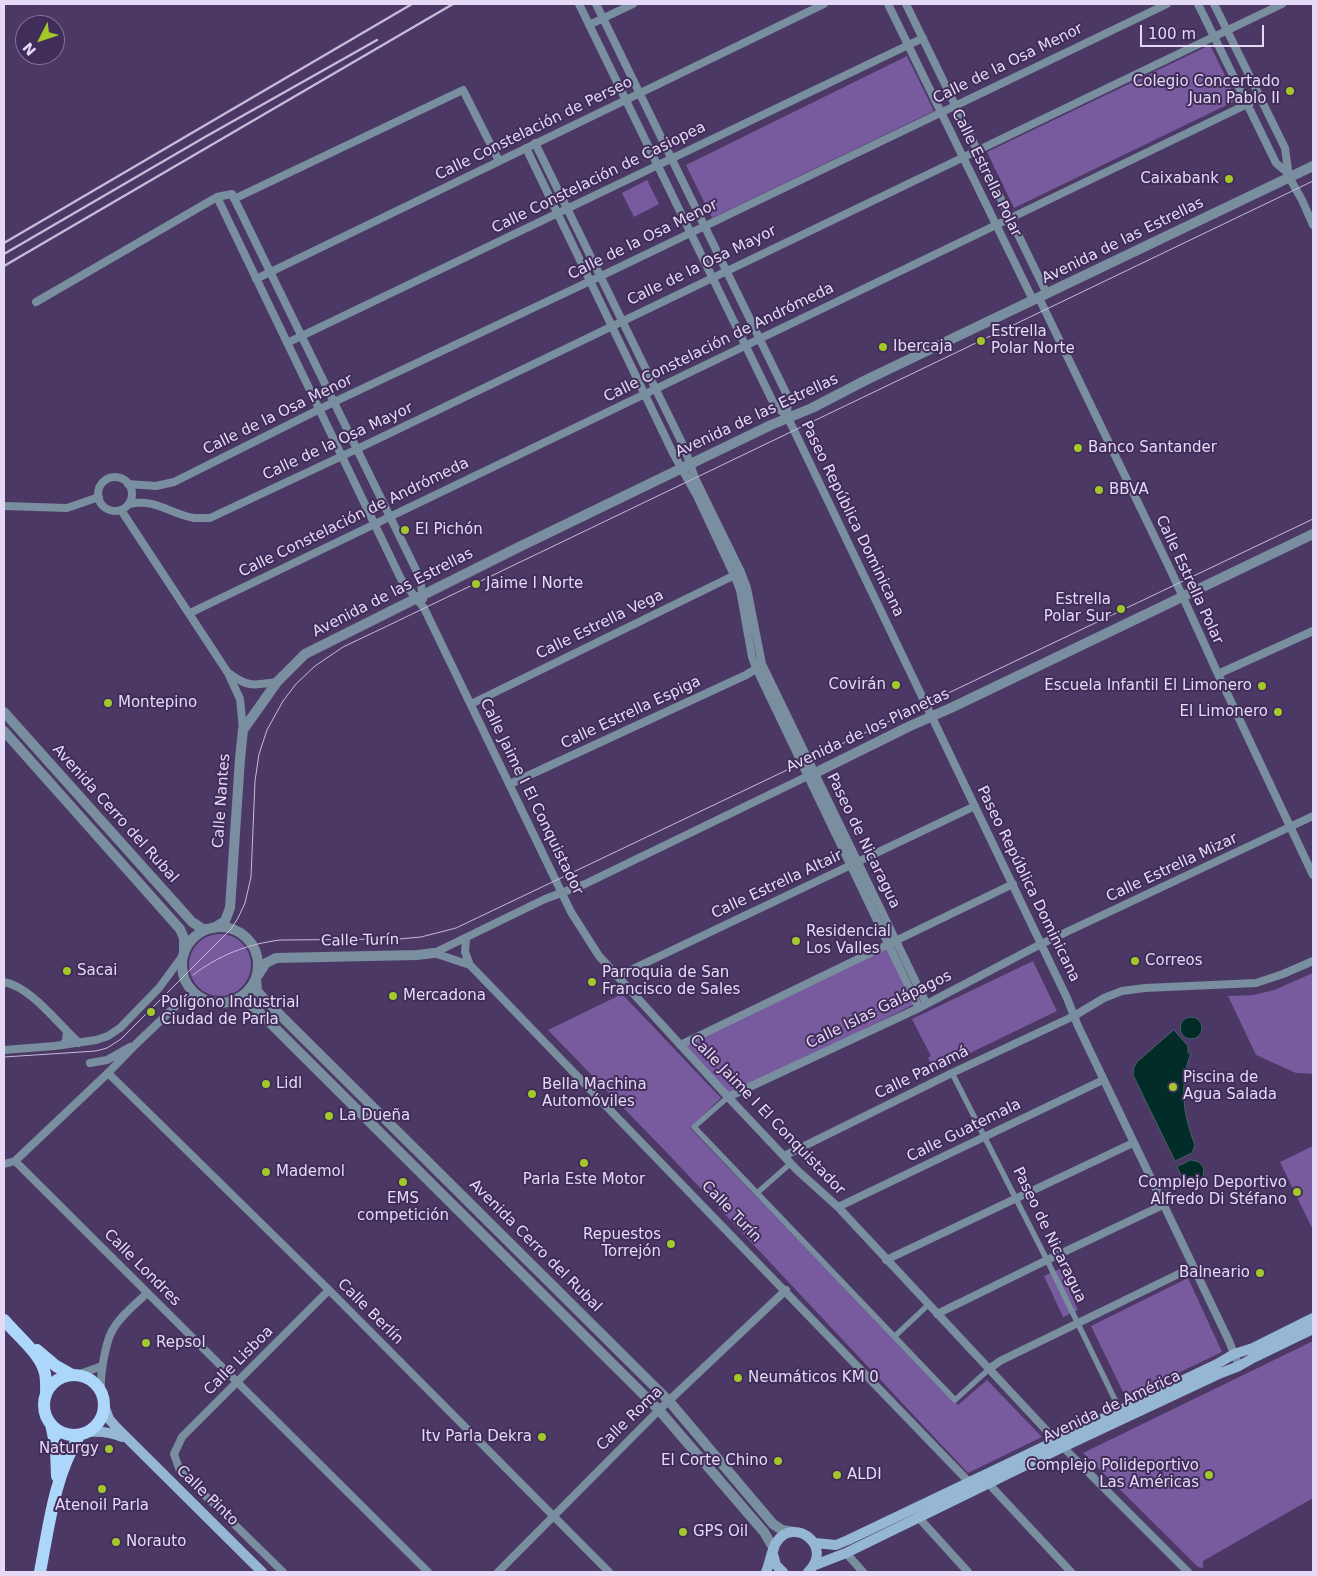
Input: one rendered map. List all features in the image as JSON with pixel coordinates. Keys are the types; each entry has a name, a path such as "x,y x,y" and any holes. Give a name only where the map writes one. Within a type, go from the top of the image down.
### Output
{"main road":[{"name":"Avenida de América","path":"812,1569 988,1483 1120,1410 1234,1354 1254,1348 1313,1318"},
{"path":"4,1319 56,1366 74,1375 94,1380 104,1397 105,1408 103,1417 97,1426 84,1434 65,1463 56,1494 40,1572"},
{"path":"4,1319 39,1359 45,1375 46,1395"},
{"name":"Avenida de América","path":"814,1543 836,1545 848,1540 969,1482 1239,1366 1313,1329"},
{"path":"56,1494 56,1448 50,1424 45,1414 44,1402 50,1388 59,1379 74,1375"},
{"name":"Calle Pinto","path":"105,1408 109,1419 130,1441 262,1572"},
{"path":"50,1424 59,1432 67,1435 100,1431 113,1433 130,1441"},
{"path":"766,1572 776,1542 782,1536 795,1532 803,1533 814,1543 818,1552 812,1569"},
{"path":"773,1551 776,1565 783,1572"}],"street":[{"name":"Paseo República Dominicana","path":"578,4 774,404 788,418 1013,884 1067,998 1103,1080 1239,1366"},
{"name":"Paseo República Dominicana","path":"596,4 788,397 788,418"},
{"path":"589,25 633,4"},
{"name":"Calle Constelación de Perseo","path":"256,279 824,4"},
{"name":"Calle Estrella Polar","path":"888,4 996,224 1040,297"},
{"name":"Calle Estrella Polar","path":"906,4 1010,218 1040,297 1313,875"},
{"name":"Calle de la Osa Menor","path":"128,484 156,486 174,482 334,402 601,276 1166,4"},
{"path":"1198,4 1276,163 1289,176 1313,225"},
{"path":"1214,4 1285,148 1289,176"},
{"name":"Calle de la Osa Mayor","path":"130,504 139,502 159,505 183,515 195,518 210,518 1282,4"},
{"name":"Calle Constelación de Casiopea","path":"287,343 923,38"},
{"path":"36,302 216,197 233,197 463,90 499,161"},
{"name":"Calle Constelación de Andrómeda","path":"190,613 1260,98"},
{"name":"Paseo de Nicaragua","path":"535,143 684,447 686,466"},
{"name":"Paseo de Nicaragua","path":"526,148 645,394 686,466 695,478 738,573 752,657 759,666 892,943 919,1008"},
{"name":"Avenida de las Estrellas","path":"243,730 277,682 305,654 686,466 1313,166"},
{"name":"Calle Jaime I El Conquistador","path":"216,197 374,524 402,579 419,597 571,912 599,956 784,1156 838,1207 1059,1444 1186,1572"},
{"name":"Calle Jaime I El Conquistador","path":"233,197 420,578 419,597"},
{"path":"119,478 128,484 132,492 130,504 121,510 111,511 101,503 99,497 101,486 109,479 119,478"},
{"path":"4,506 67,508 99,497"},
{"name":"Calle Nantes","path":"121,510 228,673 240,699 243,730 230,908 225,921 212,928"},
{"name":"Avenida de los Planetas","path":"434,953 562,892 585,884 910,726 1313,534"},
{"name":"Calle Estrella Vega","path":"471,704 738,573"},
{"path":"1218,674 1313,631"},
{"name":"Calle Estrella Espiga","path":"510,784 746,675 759,666"},
{"name":"Calle Nantes","path":"228,673 241,682 250,685 277,682"},
{"name":"Avenida Cerro del Rubal","path":"4,712 192,922 203,929 212,928"},
{"name":"Avenida Cerro del Rubal","path":"4,731 180,929 184,938 184,953"},
{"name":"Calle Estrella Altair","path":"618,976 975,806"},
{"name":"Calle Estrella Mizar","path":"1041,944 1313,816"},
{"path":"680,1045 1013,884"},
{"path":"4,1050 79,1043 108,1036 120,1028 159,988 193,938 212,928 231,928 245,936 258,957 256,977 244,994 234,1000 217,1003 200,998 186,998 182,1000 15,1162 4,1164"},
{"path":"466,938 465,952 470,965"},
{"name":"Paseo de Nicaragua","path":"892,943 926,1003"},
{"name":"Calle Islas Galápagos","path":"728,1097 919,1008 1041,944"},
{"path":"184,953 183,966 185,975 193,991 200,998"},
{"name":"Calle Turín","path":"256,977 263,966 276,958 434,953 470,965 786,1290 969,1482"},
{"name":"Calle Panamá","path":"784,1156 952,1073 1074,1016 1104,998 1122,991 1145,988 1256,983 1313,961"},
{"name":"Avenida Cerro del Rubal","path":"256,977 257,991 266,1001 669,1401 773,1524 782,1530 795,1532"},
{"path":"4,982 12,983 39,1003 79,1043"},
{"name":"Avenida Cerro del Rubal","path":"234,1000 244,1000 255,1008 659,1410 764,1532 773,1551"},
{"path":"62,1045 66,1041 67,1031"},
{"path":"90,1063 107,1060 136,1044"},
{"name":"Calle Berlín","path":"108,1073 329,1290 608,1572"},
{"name":"Paseo de Nicaragua","path":"952,1073 1120,1410"},
{"name":"Calle Guatemala","path":"838,1207 1103,1080"},
{"path":"728,1097 694,1127 955,1400 1000,1361 1193,1267"},
{"path":"886,1260 1133,1143"},
{"name":"Calle Londres","path":"15,1162 428,1572"},
{"path":"757,1193 791,1163"},
{"path":"938,1314 1046,1260 1163,1205"},
{"name":"Calle Lisboa","path":"283,1572 180,1471 174,1454 182,1437 329,1290"},
{"name":"Calle Roma","path":"498,1572 659,1410 786,1290"},
{"path":"100,1390 102,1366 111,1332 122,1317 147,1294"},
{"path":"895,1336 928,1305"},
{"path":"74,1375 102,1366"},
{"path":"988,1483 1071,1572"},
{"path":"919,1518 968,1572"},
{"path":"846,1553 863,1572"}],"shaded area":[{"path":"1210,45 1237,100 1014,208 987,152"},
{"path":"907,56 934,111 712,218 686,165"},
{"path":"647,180 659,204 634,217 622,193"},
{"path":"220,934 232,937 242,943 248,953 251,965 248,977 242,987 232,993 220,996 208,993 198,987 192,977 189,965 192,953 198,943 208,937"},
{"path":"890,945 917,1003 728,1097 681,1045"},
{"path":"1033,961 1057,1011 935,1070 928,1058 931,1056 912,1019"},
{"path":"1313,973 1313,1074 1296,1073 1256,1055 1228,996 1253,995 1274,990"},
{"path":"622,994 721,1098 690,1128 958,1405 987,1380 1042,1437 968,1473 671,1157 548,1030"},
{"path":"1191,1017 1201,1024 1202,1028 1195,1038 1191,1039 1181,1032 1180,1028 1187,1018"},
{"path":"1174,1030 1188,1046 1188,1053 1191,1053 1185,1076 1184,1099 1185,1111 1195,1145 1192,1153 1175,1161 1133,1075 1137,1062"},
{"path":"1313,1146 1313,1230 1280,1162"},
{"path":"1191,1160 1199,1162 1204,1168 1203,1178 1195,1183 1186,1181 1177,1167"},
{"path":"1060,1269 1078,1310 1063,1317 1044,1276"},
{"path":"1188,1278 1222,1352 1126,1398 1091,1326"},
{"name":"Complejo Polideportivo Las Américas","path":"1313,1341 1313,1498 1203,1561 1203,1568 1198,1567 1083,1453"}],"tram line":[{"path":"4,1057 96,1051 107,1048 121,1039 231,929 245,903 251,877 255,781 259,754 267,730 283,701 296,684 315,666 343,647 1313,181"},
{"path":"193,975 224,956 268,942 280,940 399,939 421,937 456,928 1313,519"}],"railway":[{"path":"4,243 412,4"},
{"path":"4,266 453,4"},
{"path":"4,254 377,40"}],"place":[{"name":"Colegio Concertado Juan Pablo II","path":"1290,91"},
{"name":"Caixabank","path":"1229,179"},
{"name":"Estrella Polar Norte","path":"981,341"},
{"name":"Ibercaja","path":"883,347"},
{"name":"Banco Santander","path":"1078,448"},
{"name":"BBVA","path":"1099,490"},
{"name":"El Pichón","path":"405,530"},
{"name":"Jaime I Norte","path":"476,584"},
{"name":"Estrella Polar Sur","path":"1121,609"},
{"name":"Covirán","path":"896,685"},
{"name":"Escuela Infantil El Limonero","path":"1262,686"},
{"name":"Montepino","path":"108,703"},
{"name":"El Limonero","path":"1278,712"},
{"name":"Residencial Los Valles","path":"796,941"},
{"name":"Correos","path":"1135,961"},
{"name":"Sacai","path":"67,971"},
{"name":"Parroquia de San Francisco de Sales","path":"592,982"},
{"name":"Mercadona","path":"393,996"},
{"name":"Polígono Industrial Ciudad de Parla","path":"151,1012"},
{"name":"Lidl","path":"266,1084"},
{"name":"Piscina de Agua Salada","path":"1173,1087"},
{"name":"Bella Machina Automóviles","path":"532,1094"},
{"name":"La Dueña","path":"329,1116"},
{"name":"Parla Este Motor","path":"584,1163"},
{"name":"Mademol","path":"266,1172"},
{"name":"EMS competición","path":"403,1182"},
{"name":"Complejo Deportivo Alfredo Di Stéfano","path":"1297,1192"},
{"name":"Repuestos Torrejón","path":"671,1244"},
{"name":"Balneario","path":"1260,1273"},
{"name":"Repsol","path":"146,1343"},
{"name":"Neumáticos KM 0","path":"738,1378"},
{"name":"Itv Parla Dekra","path":"542,1437"},
{"name":"Naturgy","path":"109,1449"},
{"name":"El Corte Chino","path":"778,1461"},
{"name":"ALDI","path":"837,1475"},
{"name":"Complejo Polideportivo Las Américas","path":"1209,1475"},
{"name":"Atenoil Parla","path":"102,1489"},
{"name":"GPS Oil","path":"683,1532"},
{"name":"Norauto","path":"116,1542"}]}
